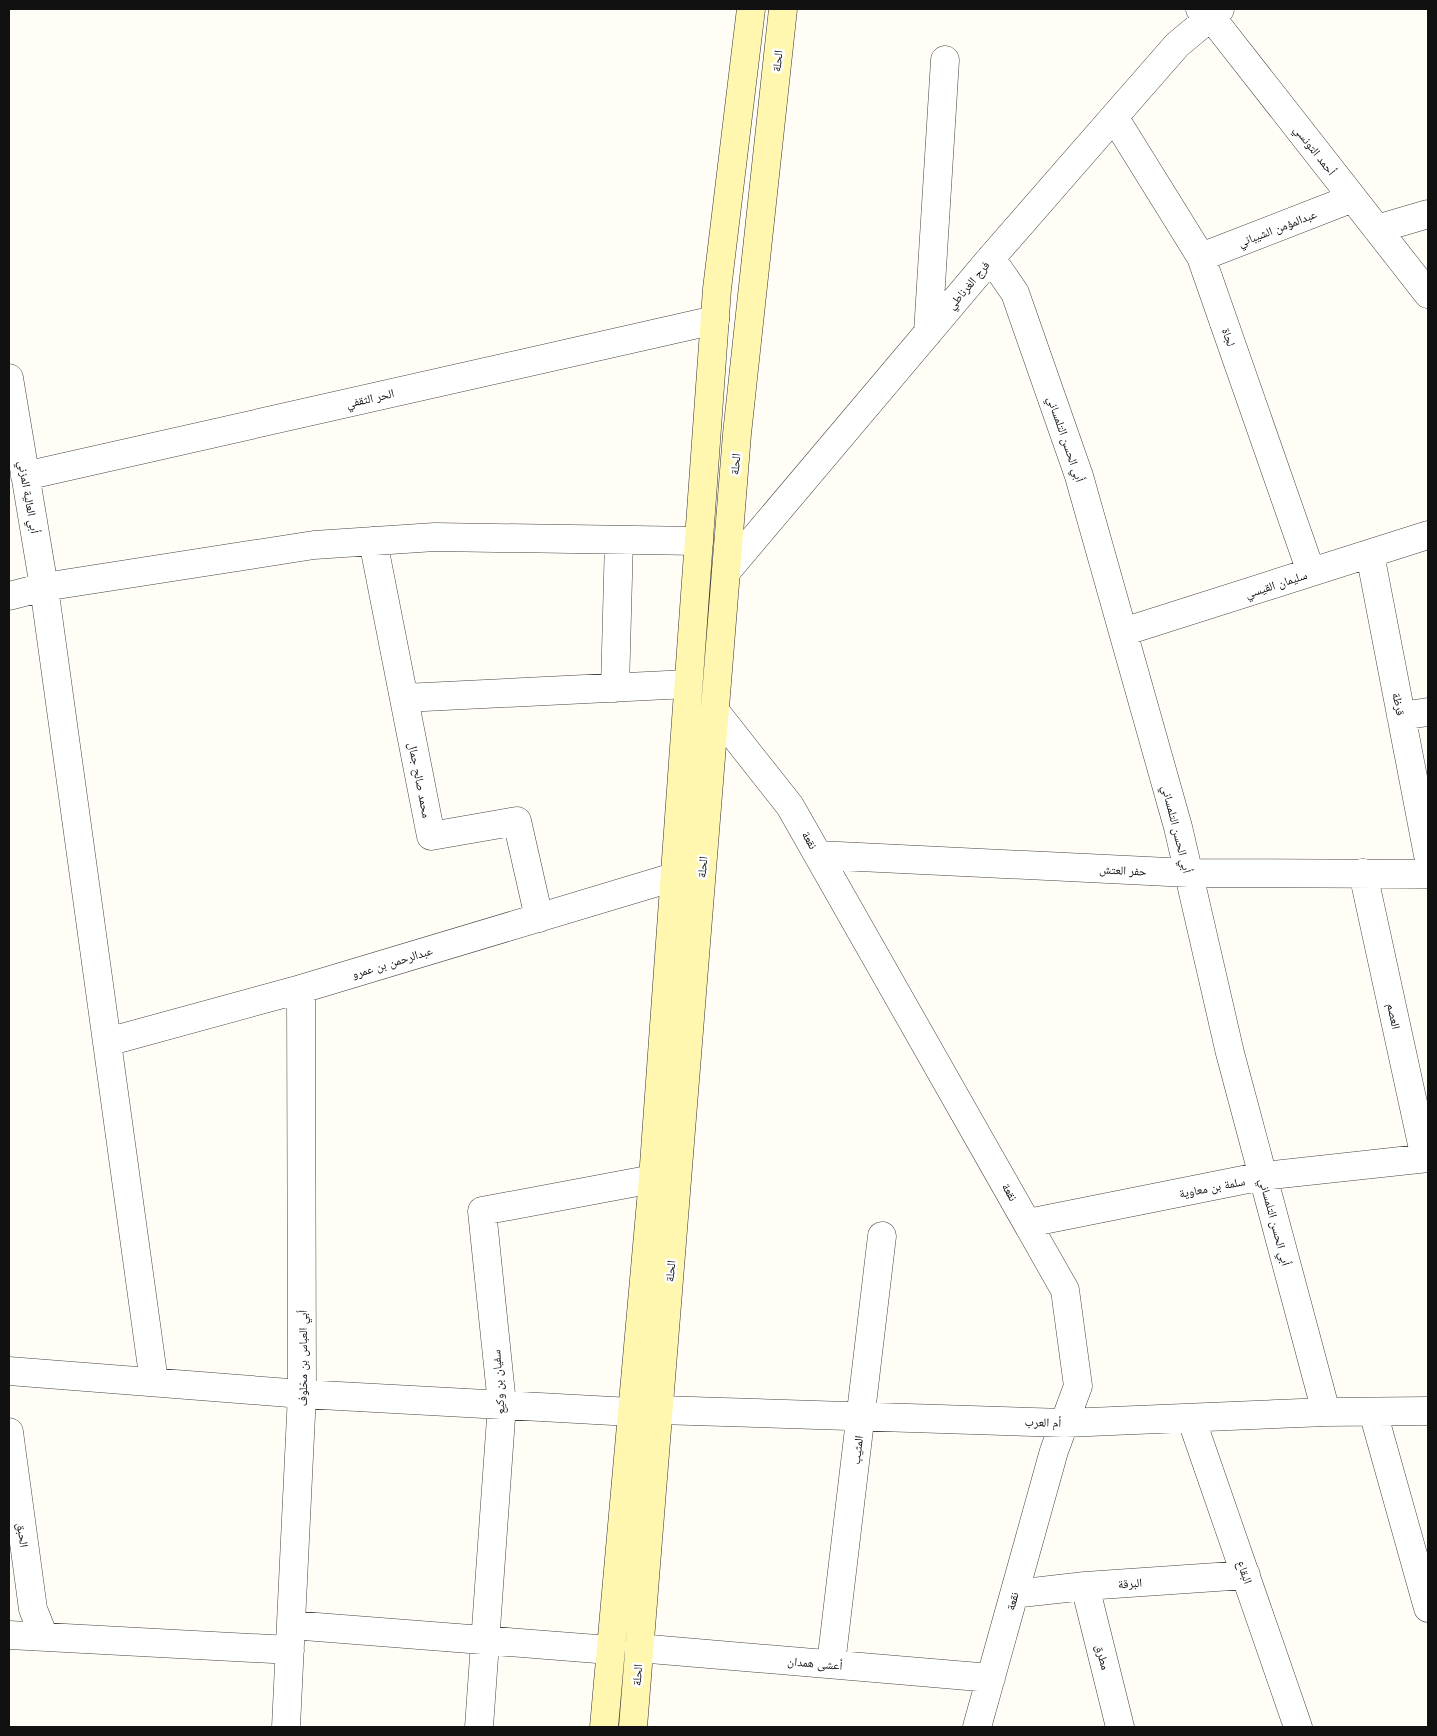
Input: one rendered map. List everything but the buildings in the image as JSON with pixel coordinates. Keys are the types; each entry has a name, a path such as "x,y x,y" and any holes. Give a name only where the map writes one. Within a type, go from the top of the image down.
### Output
{"main road":[{"name":"الحلة","path":"604,1727 653,1179 717,289 751,9"},
{"name":"الحلة","path":"633,1727 737,434 783,9"}],"street":[{"name":"فرج الغرناطي","path":"726,572 991,258 1177,45 1210,11"},
{"name":"أحمد التونسي","path":"1210,11 1428,294"},
{"path":"928,333 945,60"},
{"name":"لجاة","path":"1114,117 1202,257 1311,572"},
{"name":"عبدالمؤمن الشيباني","path":"1202,257 1353,198"},
{"path":"1377,229 1428,214"},
{"name":"أبي الحسن التلمساني","path":"991,258 1015,294 1079,476 1175,818 1230,1053 1326,1412"},
{"name":"الحر الثقفي","path":"25,476 715,320"},
{"name":"أبي العالية المزني","path":"9,378 44,587 154,1382"},
{"name":"سليمان القيسي","path":"1123,632 1428,535"},
{"path":"9,596 44,587 314,545 435,537 699,541"},
{"path":"615,688 619,540"},
{"name":"محمد صالح جمال","path":"373,541 430,836 517,821 538,918"},
{"name":"قرظة","path":"1370,554 1428,855"},
{"path":"404,698 688,684"},
{"name":"نقعة","path":"715,711 790,806 1065,1290 1078,1386 1054,1451 977,1727"},
{"path":"1401,716 1428,712"},
{"name":"حفر العتش","path":"818,855 1189,873 1428,874"},
{"name":"العصم","path":"1363,873 1426,1158"},
{"name":"عبدالرحمن بن عمرو","path":"107,1042 301,989 674,877"},
{"name":"أبي العباس بن مخلوف","path":"286,1727 302,1394 301,989"},
{"name":"سلمة بن معاوية","path":"1028,1223 1263,1176 1426,1158"},
{"name":"سفيان بن وكيع","path":"479,1727 502,1404 482,1211 653,1179"},
{"name":"المثيب","path":"831,1664 882,1236"},
{"path":"9,1372 302,1394 631,1412"},
{"name":"أم العرب","path":"659,1410 1065,1423 1326,1412 1428,1411"},
{"path":"1373,1412 1424,1577 1428,1608"},
{"name":"البقاع","path":"1191,1418 1298,1727"},
{"name":"الحبق","path":"9,1432 34,1610 44,1637"},
{"name":"البرقة","path":"1014,1594 1085,1586 1246,1574"},
{"name":"مطرق","path":"1085,1586 1120,1727"},
{"path":"9,1635 44,1637 485,1641 610,1650"},
{"name":"أعشى همدان","path":"638,1648 991,1678"}]}
